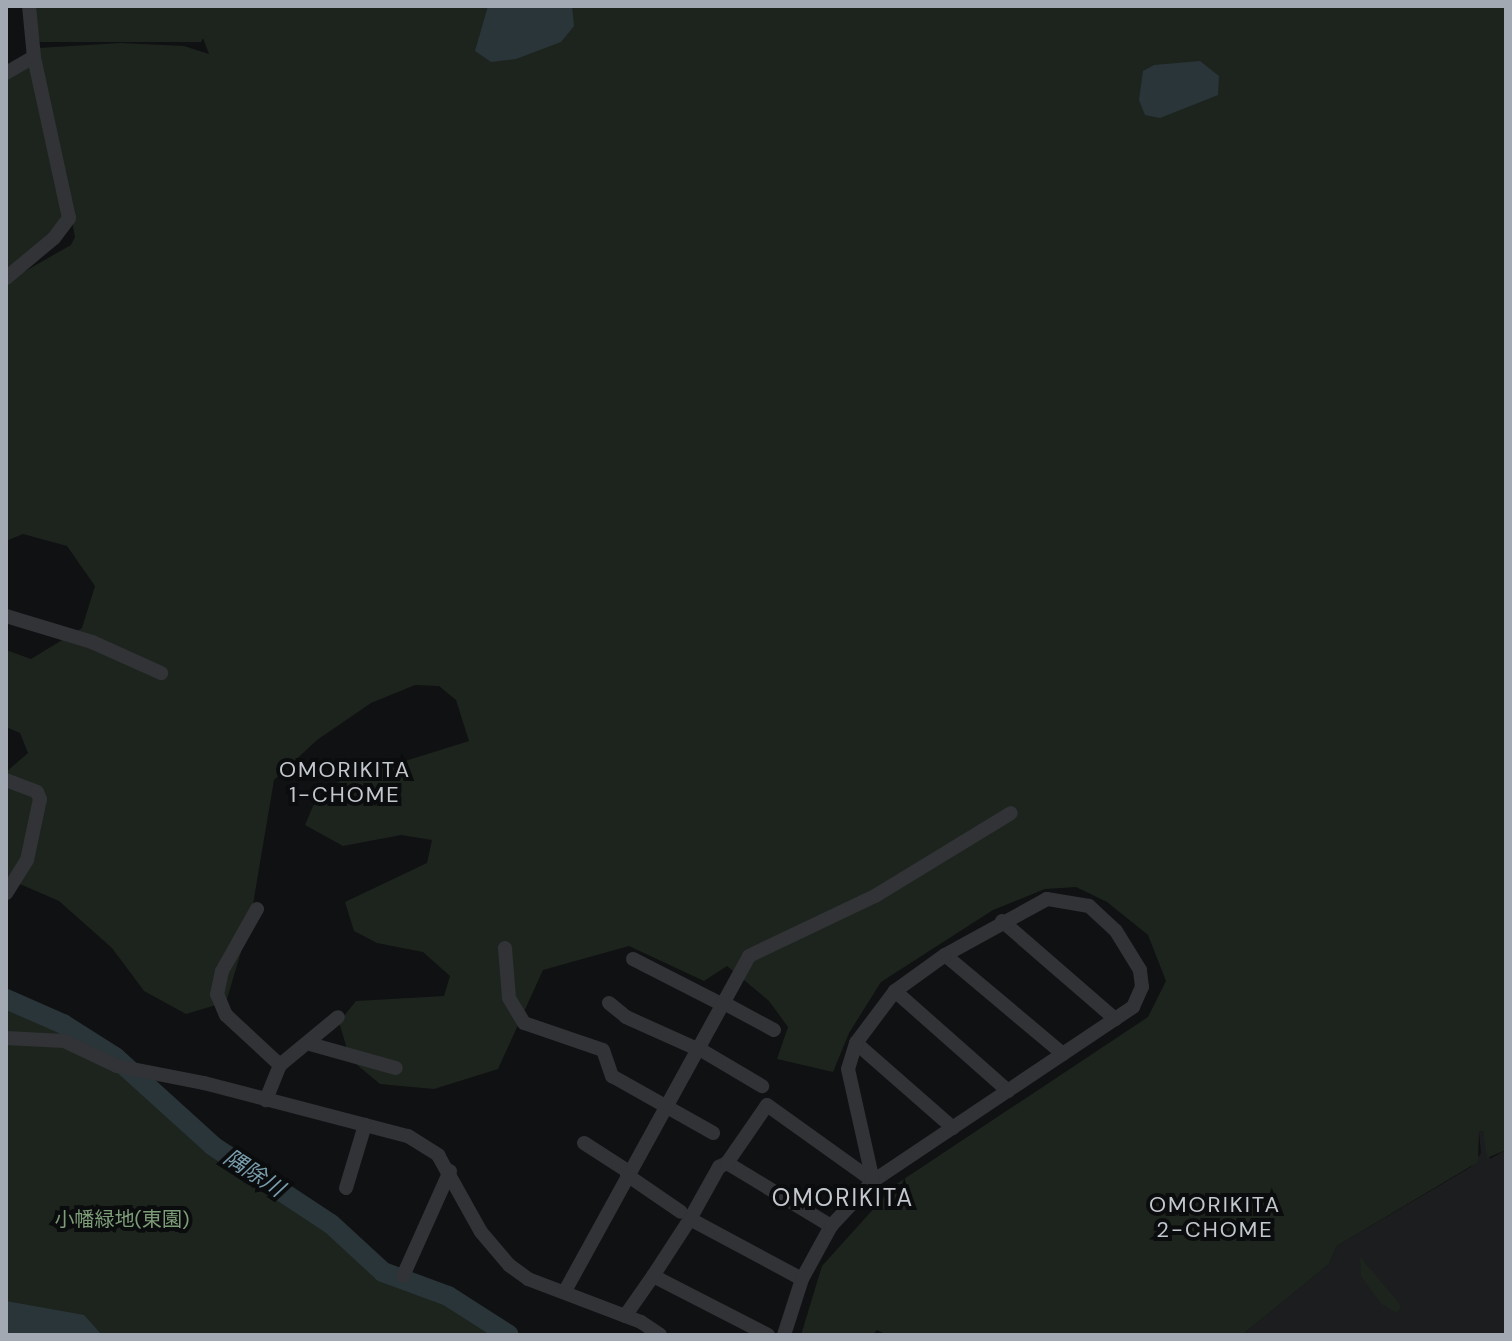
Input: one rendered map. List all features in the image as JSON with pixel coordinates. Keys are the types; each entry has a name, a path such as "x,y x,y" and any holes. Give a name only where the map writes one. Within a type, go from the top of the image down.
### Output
{"street":[{"path":"6,278 54,238 69,218 34,57 29,6"},
{"path":"8,68 34,57"},
{"path":"6,616 92,642 161,673"},
{"path":"6,780 37,792 40,799 27,860 6,893"},
{"path":"565,1291 696,1047 749,956 865,901 1011,813"},
{"path":"784,1335 802,1279 831,1226 873,1181 1133,1007 1142,987 1140,970 1116,931 1089,906 1047,899 945,955 895,991 856,1043 848,1069 873,1181"},
{"path":"257,909 222,971 218,1001 226,1015 280,1065"},
{"path":"1002,921 1115,1019"},
{"path":"505,948 509,998 524,1023 603,1050 612,1076 713,1133"},
{"path":"945,955 1063,1054"},
{"path":"633,959 774,1030"},
{"path":"895,991 1008,1091"},
{"path":"609,1003 626,1017 696,1047 762,1086"},
{"path":"266,1100 280,1065 310,1044 338,1017"},
{"path":"6,1038 64,1041 117,1066 266,1100 420,1142 450,1171 481,1232 509,1265 541,1285 565,1291 625,1316 660,1335"},
{"path":"856,1043 953,1128"},
{"path":"310,1044 396,1068"},
{"path":"625,1316 653,1276 686,1216 767,1105 873,1181"},
{"path":"346,1188 365,1125"},
{"path":"584,1143 686,1216 802,1279"},
{"path":"727,1163 831,1226"},
{"path":"403,1276 450,1171"},
{"path":"653,1276 768,1335"}],"shaded area":[{"path":"488,6 572,6 574,26 561,42 516,59 491,62 475,51"},
{"path":"1200,61 1219,76 1218,95 1160,118 1145,115 1139,100 1143,71 1154,65"},
{"path":"1483,1131 1490,1159 1506,1150 1506,1335 1242,1335 1329,1264 1337,1246 1471,1167 1481,1153 1479,1132"},
{"path":"6,1301 84,1315 102,1335 6,1335"}],"green space":[{"path":"33,6 1506,6 1506,1150 1487,1158 1483,1131 1479,1132 1478,1162 1337,1246 1329,1264 1242,1335 887,1335 877,1330 872,1335 801,1335 822,1266 895,1185 1148,1017 1166,981 1148,935 1107,902 1076,887 1045,889 993,910 881,982 849,1033 833,1072 777,1059 788,1027 769,1001 727,966 704,981 629,946 543,970 498,1069 434,1089 380,1084 350,1059 339,1022 356,1001 444,996 450,976 423,952 377,943 354,931 345,902 427,863 432,840 401,835 343,846 305,825 313,806 338,782 469,741 456,700 439,686 415,685 371,703 317,740 274,780 250,922 226,1002 186,1014 144,991 112,948 59,901 6,878 6,772 28,753 20,733 6,727 6,650 31,659 82,628 95,586 67,546 23,534 6,541 6,282 71,245 75,237 38,48 121,43 184,46 209,54 203,38 201,42 41,42 35,39"},
{"path":"33,64 66,217 6,275 6,77"},
{"name":"小幡緑地(東園)","path":"6,1002 63,1027 144,1078 207,1141 335,1231 385,1283 429,1282 515,1335 6,1335"},
{"path":"1360,1257 1396,1299 1401,1307 1397,1313 1381,1304 1361,1276"}],"waterway":[{"name":"隅除川","path":"6,999 63,1024 115,1057 213,1146 331,1224 383,1272 448,1296 509,1335"}],"district":[{"name":"OMORIKITA 1-CHOME","path":"345,782"},
{"name":"OMORIKITA","path":"843,1198"},
{"name":"OMORIKITA 2-CHOME","path":"1215,1216"}]}
